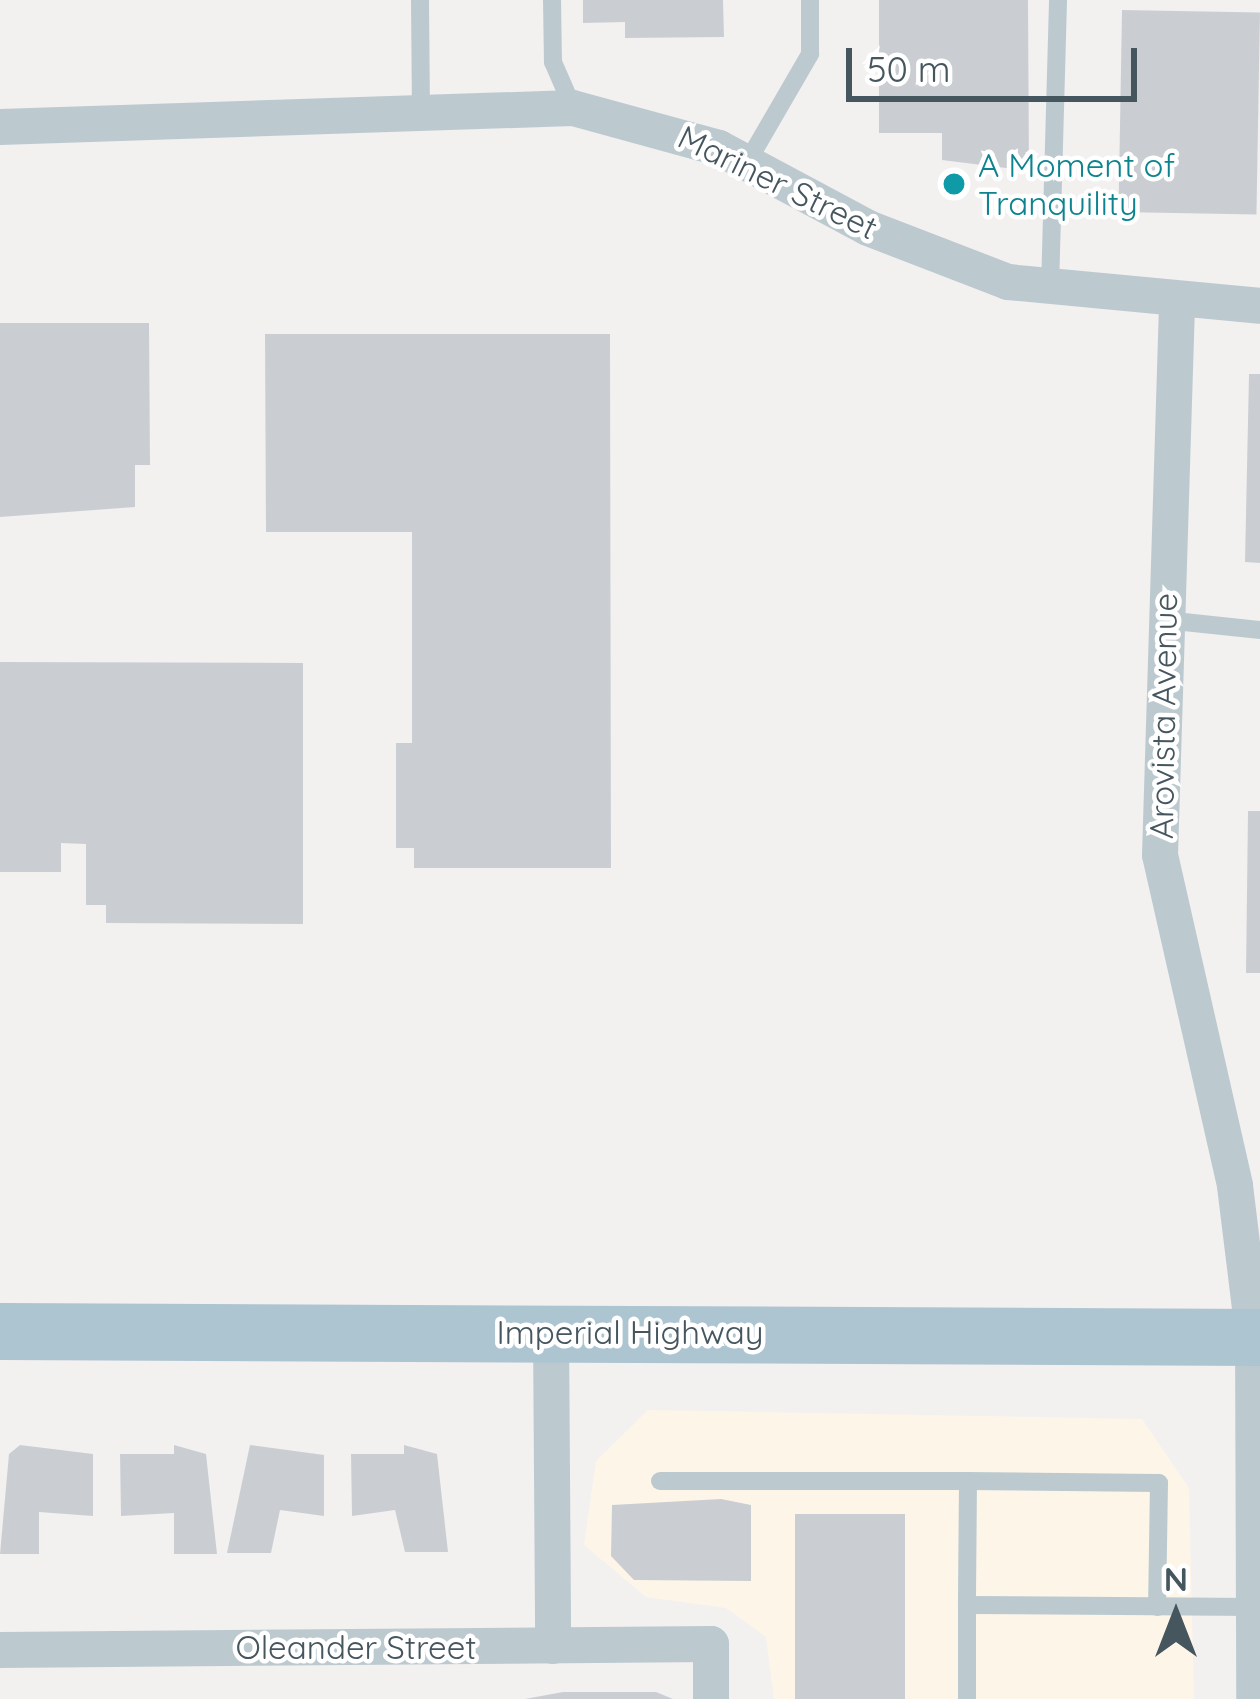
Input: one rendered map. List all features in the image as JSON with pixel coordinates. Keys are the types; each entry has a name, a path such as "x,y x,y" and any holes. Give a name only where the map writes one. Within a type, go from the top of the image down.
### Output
{"main road":[{"name":"Imperial Highway","path":"0,1331 1258,1333"}],"street":[{"name":"Mariner Street","path":"0,127 573,108 748,161 868,228 1050,288 1178,305 1260,306"},
{"name":"Arovista Avenue","path":"1178,305 1160,855 1235,1186 1258,1333 1256,1690"},
{"path":"551,1331 553,1646"},
{"name":"Oleander Street","path":"0,1650 711,1644 711,1699"}],"lane":[{"path":"420,0 422,112"},
{"path":"552,0 554,62 573,108"},
{"path":"748,161 811,54 811,0"},
{"path":"1050,288 1058,0"},
{"path":"1165,620 1260,630"},
{"path":"660,1481 1159,1483 1157,1607"},
{"path":"967,1699 968,1481"},
{"path":"967,1605 1254,1607"}],"shaded area":[{"path":"648,1410 1142,1419 1189,1488 1194,1699 774,1699 766,1637 726,1608 646,1597 584,1545 596,1461"}],"building":[{"path":"583,0 723,0 724,37 625,38 625,22 583,23"},
{"path":"879,0 1028,0 1029,171 942,160 942,133 879,133"},
{"path":"1122,10 1260,12 1256,214 1118,212"},
{"path":"0,323 149,323 150,465 135,465 135,507 0,517"},
{"path":"265,334 610,334 611,868 414,868 414,848 396,848 396,743 412,743 412,532 266,532"},
{"path":"1249,374 1260,374 1260,563 1245,562"},
{"path":"0,662 303,663 303,924 106,923 106,905 86,905 86,844 61,843 61,872 0,872"},
{"path":"1248,811 1260,811 1260,973 1246,973"},
{"path":"20,1445 93,1454 93,1516 39,1512 39,1554 0,1554 9,1454"},
{"path":"174,1445 206,1454 217,1554 174,1554 174,1513 121,1516 120,1454 174,1454"},
{"path":"250,1445 324,1455 324,1516 280,1510 271,1553 227,1553"},
{"path":"404,1445 437,1454 448,1552 405,1552 395,1510 352,1516 351,1454 404,1454"},
{"path":"721,1499 751,1505 751,1581 634,1580 611,1556 612,1505"},
{"path":"795,1514 905,1514 905,1699 795,1699"},
{"path":"563,1692 656,1692 673,1699 525,1699"}],"place":[{"name":"A Moment of Tranquility","path":"954,184"}]}
